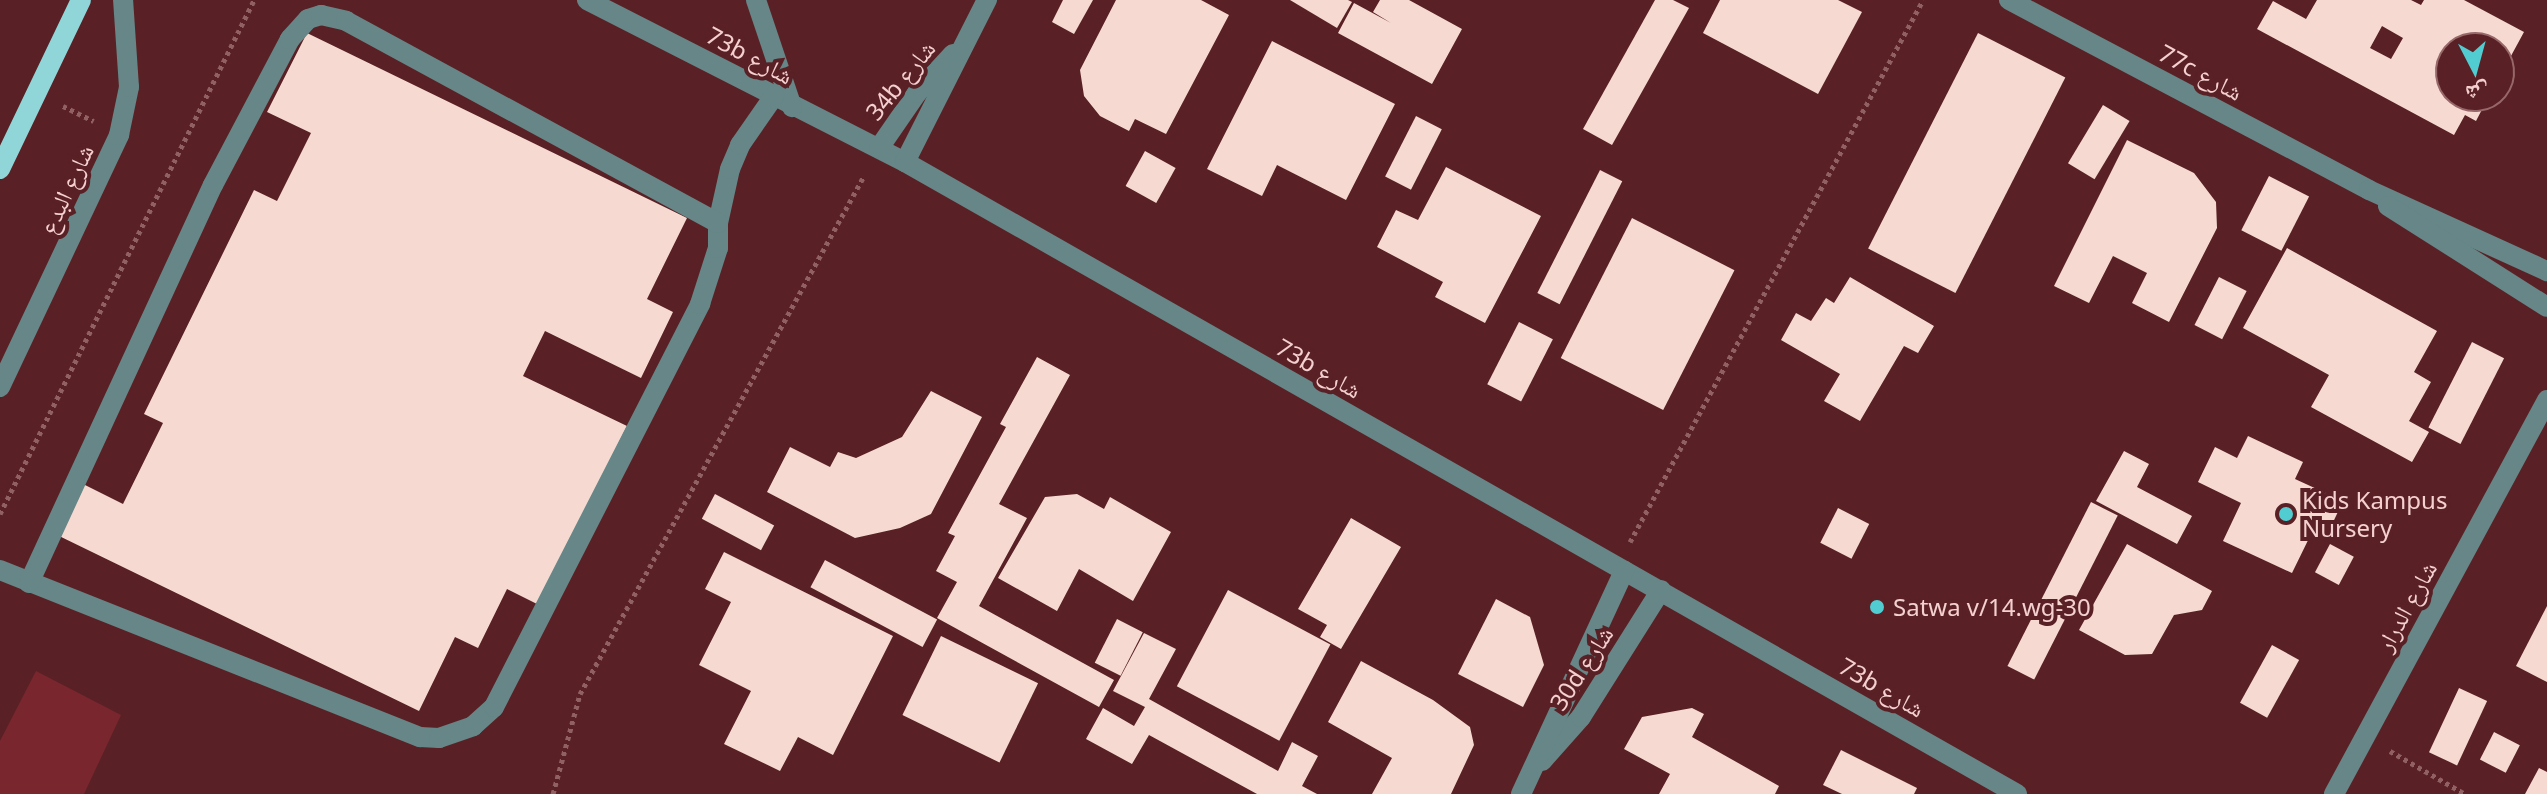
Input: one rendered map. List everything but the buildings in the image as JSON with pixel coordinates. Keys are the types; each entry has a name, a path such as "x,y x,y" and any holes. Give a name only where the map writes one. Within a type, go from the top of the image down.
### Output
{"main road":[{"path":"0,169 81,0"}],"street":[{"name":"شارع البدع","path":"0,387 119,135 129,87 123,0"},
{"name":"73b شارع","path":"587,0 905,162 2017,794"},
{"path":"756,0 792,107"},
{"name":"34b شارع","path":"905,162 987,0"},
{"name":"77c شارع","path":"2009,0 2369,190 2547,271"},
{"path":"29,583 213,185 290,39 308,19 321,15 346,21 718,223"},
{"name":"34b شارع","path":"879,148 917,93 962,46"},
{"path":"0,570 420,737 439,738 473,726 494,707 700,304 718,248 718,223 730,169 740,145 774,96"},
{"name":"77c شارع","path":"2369,190 2410,221 2547,307"},
{"name":"شارع الدرار","path":"2334,794 2547,400"},
{"name":"30d شارع","path":"1521,794 1536,767 1620,569"},
{"name":"30d شارع","path":"1536,767 1581,717 1661,590"}],"path":[{"path":"0,514 254,0"},
{"path":"1620,569 1923,0"},
{"path":"38,92 119,135"},
{"path":"553,794 580,694 879,148"},
{"path":"2364,736 2465,794"}],"shaded area":[{"path":"36,671 121,715 84,794 0,794 0,741"}],"place":[{"name":"Kids Kampus Nursery","path":"2286,514"},
{"name":"Satwa v/14.wg-30","path":"1877,607"}]}
